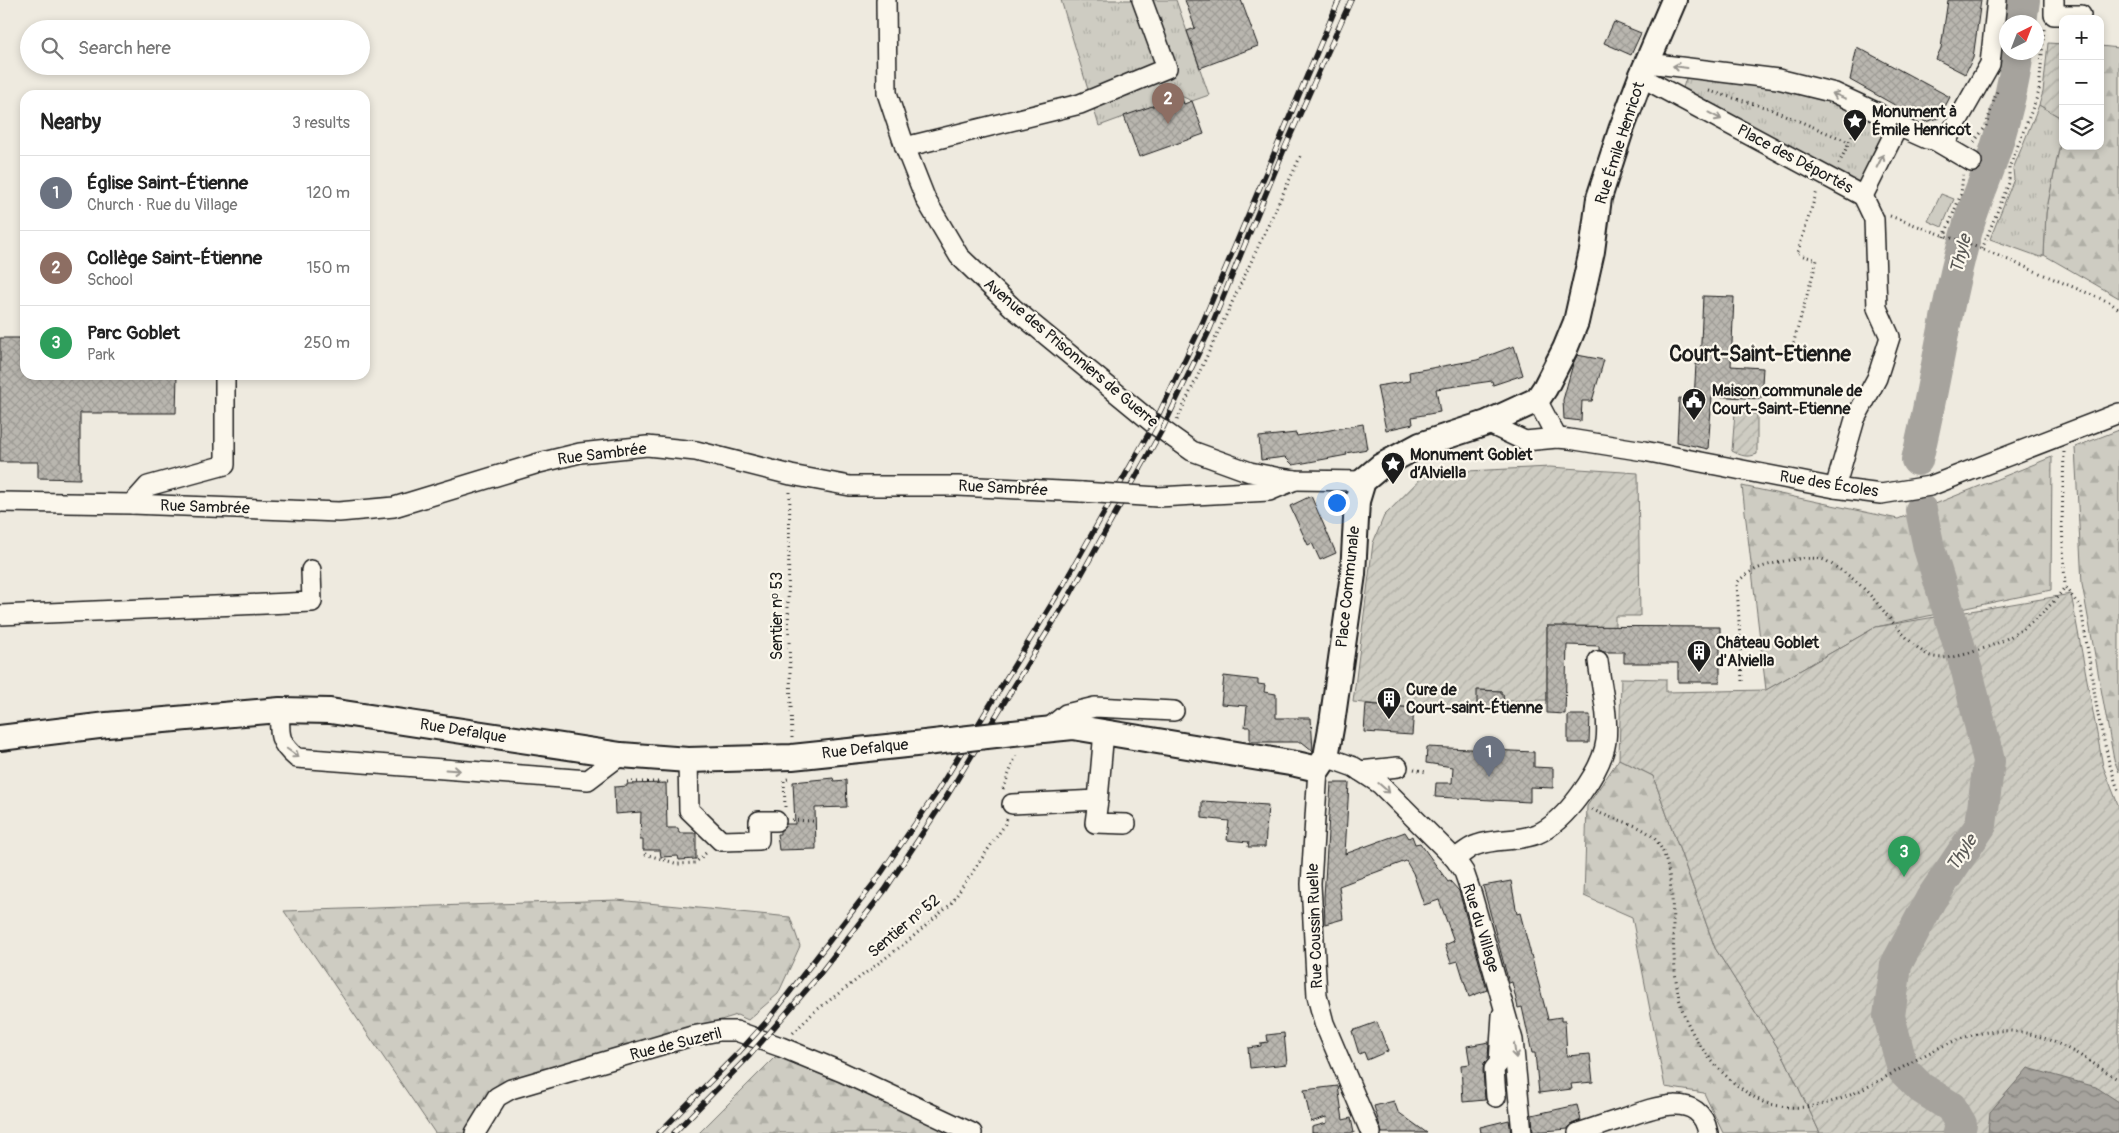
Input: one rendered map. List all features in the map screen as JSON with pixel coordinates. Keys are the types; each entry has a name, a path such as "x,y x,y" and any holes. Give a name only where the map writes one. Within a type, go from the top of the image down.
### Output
{"main road":[{"name":"Rue Émile Henricot","path":"1537,400 1565,349 1576,322 1592,251 1600,198 1645,70 1674,0"},
{"path":"1363,480 1382,466 1420,445 1487,423 1537,400"},
{"name":"Place Communale","path":"1322,763 1353,574 1357,501 1363,480"},
{"name":"Rue Defalque","path":"0,738 107,725 280,710 330,711 621,755 688,771 793,768 925,743 1020,737"},
{"path":"1020,737 1049,728 1073,727 1296,764 1322,763"}],"street":[{"name":"Avenue des Prisonniers de Guerre","path":"886,0 887,92 905,147 926,200 959,256 1013,308 1170,436 1192,451 1250,472 1295,480 1363,480"},
{"path":"905,147 1080,104 1167,68 1142,0"},
{"path":"1936,141 1942,141 1949,136 1990,64 1997,0"},
{"path":"2054,0 2054,15 2059,15"},
{"path":"1645,70 1778,79 1835,93 1865,107 1898,126 1936,141 1972,162"},
{"name":"Place des Déportés","path":"1645,70 1826,181 1863,196 1898,126"},
{"path":"1835,488 1855,419 1877,378 1890,337 1877,308 1874,219 1863,196"},
{"path":"132,504 148,486 225,465 225,380"},
{"path":"1487,423 1525,441 1557,438 1537,400"},
{"name":"Rue des Écoles","path":"1557,438 1644,451 1835,488 1881,494 1930,486 2119,413"},
{"name":"Rue Sambrée","path":"0,502 132,504 339,512 394,507 539,463 580,453 647,446 696,451 791,475 850,486 958,486 1158,497 1269,491 1295,480"},
{"path":"0,615 312,602 311,570"},
{"path":"1455,859 1477,845 1518,840 1543,830 1561,817 1578,797 1593,774 1606,741 1598,661"},
{"path":"1049,728 1066,714 1095,708 1174,710"},
{"path":"280,710 279,734 286,749 297,758 588,780 621,755"},
{"path":"1104,731 1095,823 1126,824"},
{"name":"Rue du Village","path":"1322,763 1360,771 1380,784 1455,859 1464,872 1504,1003 1516,1057 1522,1133"},
{"name":"Rue Coussin Ruelle","path":"1322,763 1311,884 1316,996 1324,1024 1371,1133"},
{"path":"1360,771 1398,767"},
{"path":"688,771 690,810 721,841 759,840 759,821 781,816"},
{"path":"1012,804 1098,800"},
{"path":"1496,1097 1494,1069 1498,1063 1499,1034 1504,1003"},
{"name":"Rue de Suzeril","path":"475,1133 497,1097 511,1089 692,1036 719,1031 736,1031 782,1047 972,1133"},
{"path":"1578,1133 1659,1106 1678,1105 1688,1107 1698,1113 1706,1122 1708,1133"}],"path":[{"path":"1982,249 2009,183 2009,168 2039,92 2045,20"},
{"path":"1703,89 1768,108 1849,142"},
{"path":"1792,348 1816,260 1797,254 1826,181 1849,142 1865,107"},
{"path":"1170,436 1302,153"},
{"path":"1890,216 1944,237 1982,249 2109,302 2119,309"},
{"path":"2064,434 2062,523 2065,587 2081,608 2098,715 2109,762 2119,793"},
{"name":"Sentier nᵒ 53","path":"791,475 788,607 793,768"},
{"path":"1742,681 1737,583 1743,576 1761,566 1790,560 1822,559 1849,575 1872,595 1898,629 1932,657 1953,658 1988,647 2017,634 2050,607 2065,587"},
{"path":"1012,804 1001,794 1020,737"},
{"path":"781,816 784,780 793,768"},
{"path":"628,782 688,771"},
{"path":"1578,797 1595,811 1642,828 1654,838 1661,848 1671,886 1680,1001 1689,1027 1705,1052 1728,1078 1746,1092 1779,1108 1803,1113"},
{"name":"Sentier nᵒ 52","path":"782,1047 786,1039 814,1012 900,947 950,905 1004,826 1012,804"},
{"path":"645,854 678,864 695,863 719,838"},
{"path":"1893,1079 1956,1042 1972,1036 1999,1031 2021,1032 2052,1041 2119,1080"}],"green space":[{"path":"1061,0 1176,0 1209,95 1192,101 1181,96 1099,126"},
{"path":"2048,43 2059,44 2059,117 2039,105 2043,92"},
{"path":"2104,46 2119,48 2119,298 2044,255 2046,213 2059,149 2104,150"},
{"path":"1689,69 1778,79 1898,126 1863,196 1680,97"},
{"path":"2039,105 2059,117 2059,149 2046,213 2044,255 2040,257 1990,239 2014,179 2013,169"},
{"path":"1941,194 1954,199 1942,227 1928,221"},
{"path":"1735,412 1757,414 1757,454 1745,456 1732,451"},
{"path":"2119,430 2119,772 2114,760 2082,584 2075,447"},
{"path":"2052,457 2051,590 1876,627 1766,690 1742,486 1898,519"},
{"path":"1550,467 1638,473 1640,616 1615,616 1615,627 1547,626 1547,700 1504,701 1501,691 1478,690 1477,707 1414,708 1353,702 1373,543 1384,516 1426,473"},
{"path":"2071,594 2103,766 2119,807 2119,1133 1820,1133 1785,1059 1715,948 1653,776 1619,759 1621,678 1666,679 1666,692 1766,690 1876,627"},
{"path":"1619,759 1653,776 1715,948 1785,1059 1820,1133 1723,1133 1704,1093 1665,1087 1632,917 1584,896 1587,806"},
{"path":"617,900 790,917 800,946 778,994 748,1020 737,1015 492,1090 467,1133 435,1133 284,911"},
{"path":"779,1053 959,1133 699,1133"}],"water":[{"path":"2028,1068 2096,1087 2119,1102 2119,1133 1988,1133 1990,1112"}],"building":[{"path":"1185,0 1241,0 1258,46 1200,68 1187,31 1195,28"},
{"path":"1948,0 1981,0 1973,58 1965,74 1936,59 1941,48"},
{"path":"1614,22 1641,33 1631,55 1604,43"},
{"path":"1857,47 1950,97 1939,118 1925,122 1850,80"},
{"path":"1181,96 1184,104 1192,101 1204,134 1139,157 1124,116"},
{"name":"Maison communale de Court-Saint-Etienne","path":"1703,296 1734,297 1731,366 1763,368 1761,399 1712,396 1708,449 1677,442 1679,398 1694,400 1696,364 1700,365"},
{"path":"0,338 20,338 20,380 177,380 176,413 80,413 80,479 38,478 38,462 0,462"},
{"path":"1514,346 1523,375 1493,385 1492,381 1436,389 1440,412 1412,417 1413,424 1386,430 1377,386 1410,381 1409,372 1477,360"},
{"path":"1577,355 1604,360 1592,401 1582,401 1581,421 1564,419 1563,400"},
{"path":"1363,424 1367,449 1346,453 1347,455 1293,465 1285,457 1261,460 1259,437 1296,433 1297,436"},
{"path":"1311,496 1336,553 1320,560 1312,543 1308,545 1290,506"},
{"name":"Château Goblet d'Alviella","path":"1547,626 1720,627 1720,682 1678,682 1678,663 1624,663 1624,652 1604,652 1599,650 1599,646 1567,645 1565,714 1547,713"},
{"path":"1224,676 1258,680 1258,684 1265,685 1264,692 1276,694 1276,718 1311,718 1313,751 1302,742 1250,742 1250,727 1245,727 1247,706 1221,704"},
{"path":"1477,690 1501,691 1504,708 1477,707"},
{"name":"Cure de Court-saint-Étienne","path":"1366,704 1414,708 1412,735 1364,732"},
{"path":"1568,715 1590,715 1589,743 1568,743"},
{"path":"1427,747 1534,752 1534,767 1553,768 1553,788 1530,787 1530,802 1435,797 1436,783 1452,783 1453,767 1426,763"},
{"path":"833,778 834,781 846,780 847,807 815,808 816,849 779,850 777,834 780,834 780,831 786,824 795,824 793,782"},
{"path":"666,783 667,828 678,828 679,833 696,833 696,859 679,860 678,856 661,857 660,850 643,850 643,840 640,840 641,812 615,814 614,787 627,786 627,784"},
{"path":"1331,783 1349,783 1345,854 1405,832 1409,838 1412,836 1415,844 1420,843 1448,882 1450,881 1459,891 1487,990 1469,997 1458,961 1451,963 1445,945 1454,941 1439,900 1424,905 1413,873 1406,861 1339,886 1343,919 1325,924 1324,897"},
{"path":"1202,801 1268,805 1265,847 1248,847 1249,842 1227,840 1229,821 1202,818"},
{"path":"1511,881 1517,914 1520,913 1548,1019 1561,1017 1561,1021 1565,1021 1567,1056 1590,1054 1593,1082 1571,1084 1572,1089 1539,1093 1535,1053 1532,1053 1522,1007 1518,1008 1512,982 1509,983 1483,886"},
{"path":"1377,1022 1388,1051 1367,1060 1364,1052 1359,1054 1352,1031"},
{"path":"1284,1033 1287,1064 1250,1068 1248,1048 1261,1046 1261,1043 1268,1042 1267,1035"},
{"path":"1489,1042 1488,1059 1484,1063 1483,1070 1485,1100 1463,1102 1461,1065 1470,1064 1467,1046"},
{"path":"1338,1086 1343,1120 1351,1118 1354,1133 1312,1133 1312,1127 1327,1123 1326,1117 1311,1122 1304,1090"},
{"path":"1394,1101 1398,1112 1427,1133 1382,1133 1374,1106"},
{"path":"1577,1105 1581,1120 1570,1125 1568,1129 1533,1132 1532,1115"},
{"path":"1509,1120 1511,1133 1481,1133 1480,1127"}],"waterway":[{"name":"Thyle","path":"2022,15 2024,0"},
{"name":"Thyle","path":"1917,460 1961,252 1971,215 1991,163 2003,122 2017,60"},
{"name":"Thyle","path":"1921,510 1929,548 1967,671 1989,761 1981,825 1931,899 1896,965 1889,1016 1903,1070 1921,1088 1951,1107 1961,1124 1959,1133"}],"railway":[{"path":"659,1133 768,1020 875,882 937,792 1062,587 1154,424 1202,324 1339,0"},
{"path":"674,1133 750,1055 815,980 885,890 947,796 1071,593 1162,430 1210,329 1283,152 1351,0"}],"place":[{"name":"Collège Saint-Étienne","path":"1168,124"},
{"name":"Monument à Émile Henricot","path":"1855,142"},
{"name":"Maison communale de Court-Saint-Etienne","path":"1694,421"},
{"name":"Monument Goblet d’Alviella","path":"1393,485"},
{"name":"Château Goblet d'Alviella","path":"1699,673"},
{"name":"Cure de Court-saint-Étienne","path":"1389,720"},
{"name":"Église Saint-Étienne","path":"1489,777"},
{"name":"Parc Goblet","path":"1904,877"}],"district":[{"name":"Court-Saint-Etienne","path":"1760,354"}]}
